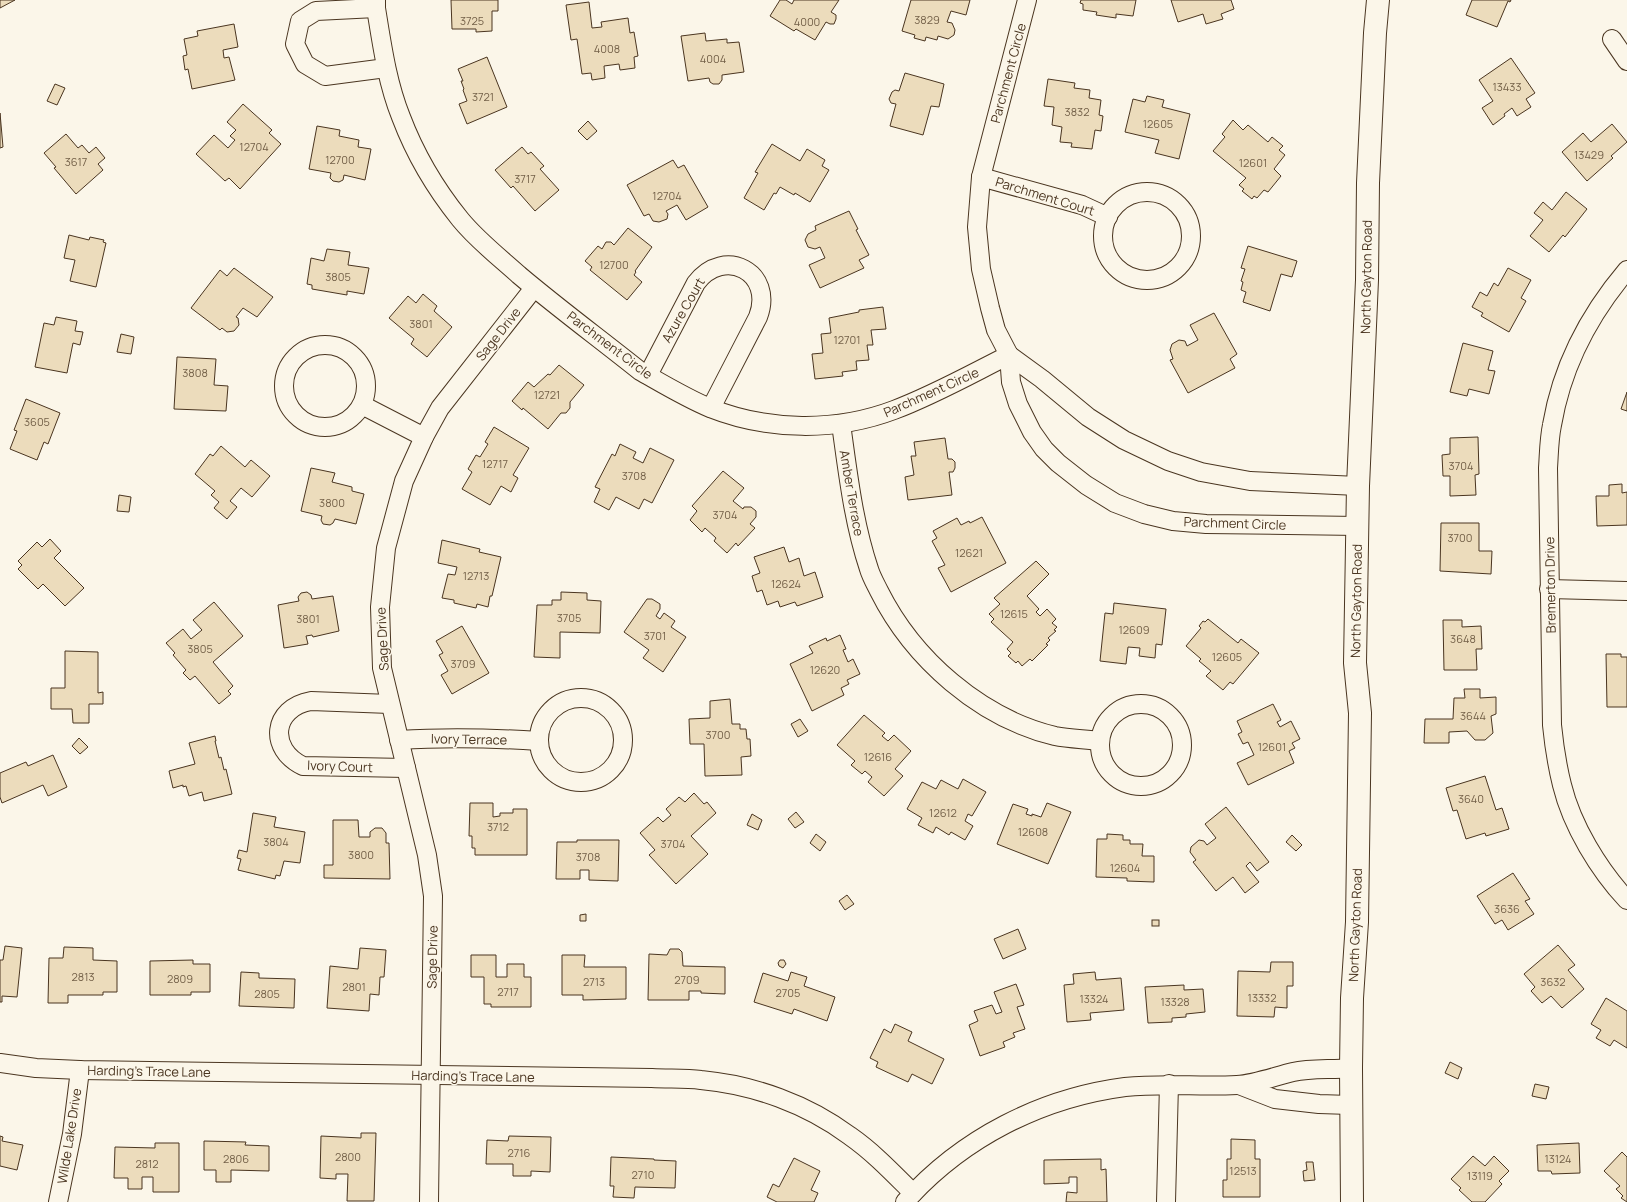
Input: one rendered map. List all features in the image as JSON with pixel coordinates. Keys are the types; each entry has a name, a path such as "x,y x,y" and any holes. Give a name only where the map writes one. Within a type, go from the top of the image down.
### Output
{"street":[{"name":"Parchment Circle","path":"1027,0 981,177 977,227 981,269 996,330 1009,355 1011,382 1018,404 1032,432 1044,449 1058,463 1086,485 1115,502 1151,516 1173,521 1200,523 1358,526"},
{"name":"North Gayton Road","path":"1352,1202 1350,1068 1352,998 1357,922 1360,751 1360,713 1355,663 1358,486 1367,280 1368,175 1378,0"},
{"name":"Parchment Circle","path":"376,4 386,68 401,117 428,173 445,200 461,220 491,251 534,288 640,371 682,395 711,408 753,421 776,424 822,426 841,424 870,418 914,402 1009,355"},
{"path":"376,4 316,11 300,21 295,44 305,64 325,76 386,68"},
{"path":"1612,39 1627,61"},
{"name":"Parchment Court","path":"981,177 1082,205 1108,217"},
{"name":"Parchment Court","path":"1144,192 1156,193 1166,197 1176,203 1184,211 1189,222 1191,233 1187,255 1180,265 1172,272 1162,277 1151,280 1139,279 1128,275 1119,269 1111,260 1106,250 1104,233 1108,217 1114,207 1133,195 1144,192"},
{"name":"Azure Court","path":"648,375 702,275 710,269 719,266 729,265 739,267 748,272 760,287 762,308 711,408"},
{"name":"Bremerton Drive","path":"1627,270 1610,289 1590,319 1574,352 1560,390 1552,426 1548,468 1552,725 1555,754 1562,787 1578,829 1594,857 1615,887 1627,900"},
{"name":"Sage Drive","path":"429,1202 433,896 427,855 382,668 380,607 381,586 386,548 395,511 404,481 424,437 440,408 534,288"},
{"path":"323,345 344,349 360,364 364,374 366,390 362,405 356,414 348,421 338,426 327,428 316,427 306,423 294,413 286,399 284,377 288,367 298,355 312,347 323,345"},
{"name":"Parchment Circle","path":"1009,355 1042,379 1088,417 1124,440 1168,461 1201,472 1250,481 1358,486"},
{"path":"362,405 424,437"},
{"name":"Amber Terrace","path":"841,424 851,502 858,536 869,571 887,606 905,634 925,658 946,678 986,707 1011,720 1036,730 1057,736 1100,740"},
{"path":"1550,589 1627,591"},
{"path":"580,697 590,698 601,702 610,708 619,722 624,738 623,748 619,759 613,768 594,780 584,782 573,781 562,777 553,771 541,752 540,741 540,730 550,711 564,702 580,697"},
{"name":"Ivory Court","path":"390,704 311,701 301,703 292,708 280,725 279,735 281,746 290,758 303,766 406,768"},
{"path":"1139,704 1150,705 1162,709 1170,716 1177,726 1181,737 1182,749 1179,760 1173,770 1165,778 1154,784 1137,785 1120,780 1111,773 1101,752 1100,740 1103,729 1109,719 1117,711 1128,706 1139,704"},
{"name":"Ivory Terrace","path":"399,740 443,737 540,741"},
{"name":"Harding's Trace Lane","path":"0,1063 36,1068 80,1070 701,1080 754,1090 781,1098 825,1119 876,1156 909,1197"},
{"path":"909,1197 920,1185 974,1142 1030,1112 1046,1106 1101,1091 1126,1087 1169,1084 1239,1085 1295,1072 1350,1068"},
{"name":"Wilde Lake Drive","path":"58,1202 72,1134 80,1070"},
{"path":"1166,1202 1169,1084"},
{"path":"1239,1085 1275,1099 1319,1104 1350,1105"}],"building":[{"path":"0,0 15,0 0,8"},
{"path":"451,0 498,0 498,11 492,11 492,31 476,32 476,29 452,29"},
{"path":"780,0 786,0 792,4 794,0 839,0 831,12 836,15 836,19 834,24 826,22 815,40 796,29 794,31 770,16"},
{"path":"911,0 970,0 966,15 951,11 947,22 952,23 955,30 954,35 948,39 938,36 937,40 926,37 925,41 914,38 915,35 902,31"},
{"path":"1081,0 1136,0 1133,16 1116,14 1116,18 1096,15 1097,12 1083,10 1083,4 1080,3"},
{"path":"1171,0 1231,0 1234,9 1221,14 1223,19 1206,24 1203,14 1178,22"},
{"path":"1472,0 1511,0 1510,2 1508,1 1497,27 1466,15"},
{"path":"589,2 592,28 602,27 601,22 628,18 630,33 634,32 638,56 634,57 635,68 620,70 619,64 604,66 605,78 592,80 591,73 582,74 577,39 571,40 566,5"},
{"path":"234,24 238,47 223,50 224,58 229,57 235,80 192,89 188,69 185,70 183,56 187,55 184,39 198,36 197,31"},
{"path":"705,33 706,41 727,39 727,43 739,42 744,72 722,75 722,80 719,84 713,84 710,82 709,78 688,81 681,36"},
{"path":"487,57 507,107 467,124 459,104 467,101 461,81 463,81 458,69"},
{"path":"1511,58 1535,93 1526,99 1531,107 1517,116 1512,108 1504,114 1505,116 1493,125 1482,108 1493,101 1479,80"},
{"path":"905,73 944,84 939,107 931,106 923,135 890,126 896,104 891,103 889,99 892,92 895,90 899,91"},
{"path":"1048,79 1075,83 1074,88 1090,90 1089,98 1101,100 1099,115 1103,116 1101,131 1095,130 1092,149 1071,147 1072,143 1060,142 1062,127 1052,125 1054,107 1044,106"},
{"path":"55,84 65,88 57,105 47,101"},
{"path":"1147,96 1164,100 1162,107 1190,114 1179,159 1155,153 1159,140 1125,132 1133,99 1145,102"},
{"path":"243,104 272,130 269,133 281,144 240,189 229,178 225,181 196,154 214,135 228,148 235,140 230,136 236,130 227,122"},
{"path":"0,113 3,147 0,148"},
{"path":"1233,120 1243,130 1248,125 1268,142 1272,137 1283,146 1279,150 1285,155 1274,169 1281,176 1268,192 1264,190 1257,198 1254,196 1252,199 1242,191 1244,189 1239,185 1246,178 1213,151 1225,137 1222,134"},
{"path":"588,121 597,131 587,140 578,131"},
{"path":"1612,124 1627,142 1611,156 1613,158 1587,181 1562,152 1583,133 1591,142"},
{"path":"317,126 340,130 339,136 359,140 358,147 371,149 365,180 344,175 343,180 339,182 333,181 330,178 331,173 309,169"},
{"path":"66,134 78,148 82,145 89,153 96,147 105,158 98,164 103,170 76,194 54,168 56,167 44,153"},
{"path":"772,144 800,161 807,149 825,160 822,166 829,170 810,202 795,193 794,195 780,187 776,194 774,193 764,210 744,198 758,173 755,172"},
{"path":"522,147 528,154 531,152 544,166 540,169 559,190 535,211 513,186 511,188 495,170"},
{"path":"673,160 678,168 684,165 708,207 686,220 677,205 666,211 668,214 667,219 659,222 653,221 649,214 644,216 627,185"},
{"path":"1566,192 1587,209 1565,237 1563,235 1549,252 1530,236 1543,220 1534,213 1543,202 1552,210"},
{"path":"849,211 858,229 856,230 869,255 859,260 864,268 820,288 809,265 825,258 820,247 815,249 808,247 805,240 808,234 816,230 815,226"},
{"path":"628,228 652,247 635,271 636,272 634,275 642,282 627,300 590,270 592,267 585,261 598,246 602,249 606,242 611,242 614,245"},
{"path":"69,235 89,240 90,237 104,240 103,242 106,243 96,287 70,281 75,260 64,258"},
{"path":"1248,246 1297,261 1292,277 1281,274 1270,311 1243,302 1246,292 1241,290 1243,282 1241,281 1245,269 1241,268"},
{"path":"327,249 350,252 348,265 369,268 364,294 347,291 347,295 312,289 312,285 307,284 311,258 324,261"},
{"path":"234,268 273,297 257,317 243,308 236,317 238,318 239,325 234,331 227,332 222,328 220,330 191,308 220,270 227,276"},
{"path":"1508,268 1531,280 1521,298 1526,301 1509,332 1481,316 1483,313 1472,307 1480,292 1487,296 1494,283 1498,286"},
{"path":"423,294 437,306 434,311 452,327 427,357 411,344 414,339 389,318 408,296 416,303"},
{"path":"883,307 886,329 871,330 873,345 867,345 869,360 856,361 857,370 842,372 843,376 815,379 812,354 823,353 821,334 831,333 829,318 859,312 859,310"},
{"path":"1214,313 1237,354 1230,359 1235,368 1188,393 1170,360 1173,359 1170,350 1172,344 1179,340 1185,341 1187,346 1198,340 1190,325"},
{"path":"56,317 77,321 75,331 83,332 80,345 73,343 67,373 35,367 44,323 54,325"},
{"path":"121,334 134,337 131,354 117,352"},
{"path":"1463,343 1493,351 1488,370 1495,371 1489,394 1469,389 1467,396 1450,392"},
{"path":"177,357 216,359 214,385 228,386 226,411 174,409"},
{"path":"559,365 584,385 570,402 570,408 566,413 561,413 548,429 523,408 522,410 512,401 528,382 534,387 548,374 550,375"},
{"path":"1627,392 1627,411 1621,409"},
{"path":"26,399 60,413 48,444 44,442 37,460 10,449 17,431 14,430"},
{"path":"494,427 529,448 513,475 518,478 511,492 501,486 490,505 462,489 472,472 468,469 476,455 480,457 488,444 485,442"},
{"path":"1478,437 1479,474 1475,475 1476,495 1450,496 1450,476 1443,476 1442,455 1450,454 1450,438"},
{"path":"945,438 948,459 952,459 955,462 953,472 949,472 952,495 908,500 905,477 914,475 911,456 916,456 914,442"},
{"path":"620,444 636,452 633,458 643,463 650,448 674,460 652,503 644,499 639,509 616,497 609,510 594,502 600,489 595,487 612,454 615,456"},
{"path":"221,446 245,467 251,460 270,476 252,497 241,488 230,501 237,507 227,519 214,508 219,502 211,495 215,491 195,474 210,454 213,456"},
{"path":"311,468 335,473 332,482 352,487 352,491 364,494 356,524 335,519 330,525 323,524 321,520 322,516 301,511"},
{"path":"723,471 744,488 733,501 743,509 744,507 751,507 756,511 756,517 750,524 755,528 738,546 736,543 727,553 714,541 716,538 705,528 702,532 690,520 697,511 692,506"},
{"path":"1622,484 1622,493 1627,492 1627,525 1597,526 1596,496 1609,496 1609,485"},
{"path":"119,495 131,497 129,512 117,511"},
{"path":"982,517 1006,563 951,592 938,568 945,565 932,541 937,538 933,531 957,518 961,525 969,521 970,523"},
{"path":"1441,523 1479,523 1479,551 1492,551 1491,574 1440,571"},
{"path":"50,539 61,551 54,558 84,588 65,606 43,584 38,589 18,569 22,565 18,561 37,542 42,547"},
{"path":"442,540 480,549 479,552 501,557 488,607 477,604 476,608 454,603 454,600 442,598 448,574 455,575 457,567 438,563"},
{"path":"784,547 789,562 799,558 804,576 815,572 823,597 797,606 795,602 780,607 778,601 767,605 762,590 757,592 752,576 760,573 754,557"},
{"path":"1036,561 1049,574 1027,596 1039,609 1036,612 1040,616 1047,609 1056,619 1052,623 1057,627 1054,630 1056,631 1048,638 1050,640 1046,644 1048,645 1032,661 1030,659 1022,666 1018,661 1016,663 1008,656 1011,653 1007,649 1013,642 991,622 994,619 989,614 1000,604 994,598"},
{"path":"307,592 311,595 312,599 333,596 339,631 313,637 312,635 306,636 308,644 284,648 278,605 299,601 298,597 301,593"},
{"path":"561,592 587,593 587,600 601,601 600,633 560,632 560,658 534,657 537,605 552,605 552,600 561,600"},
{"path":"647,599 652,599 660,604 660,609 656,616 660,619 664,613 675,621 671,627 686,637 663,672 643,658 649,650 624,632"},
{"path":"214,602 243,636 213,662 233,686 228,691 231,694 219,704 195,676 190,680 183,673 186,670 173,655 175,653 166,643 183,629 191,639 202,630 193,620"},
{"path":"1114,603 1166,609 1162,645 1156,644 1155,658 1139,656 1140,648 1128,647 1126,664 1100,661 1105,613 1113,614"},
{"path":"1208,619 1238,643 1241,639 1259,653 1233,684 1230,682 1223,690 1206,676 1211,671 1199,661 1201,659 1186,646 1201,628 1199,626 1203,621 1205,622"},
{"path":"1443,620 1462,620 1462,627 1481,626 1482,649 1476,649 1477,670 1444,670"},
{"path":"462,626 489,673 452,694 441,675 448,671 439,655 443,653 436,641"},
{"path":"840,635 846,649 843,650 848,662 853,659 860,674 847,680 849,684 841,688 844,695 812,711 790,664 813,653 809,646 826,638 827,641"},
{"path":"65,651 98,652 98,693 103,692 103,704 89,704 89,723 73,723 72,709 51,709 51,688 65,688"},
{"path":"1606,654 1621,654 1621,657 1627,657 1627,707 1607,707"},
{"path":"1464,689 1480,689 1480,698 1496,697 1496,714 1491,716 1493,733 1485,740 1475,740 1467,731 1449,732 1449,743 1424,743 1425,719 1453,719 1454,698 1465,698"},
{"path":"730,699 732,724 740,724 740,729 746,729 747,739 750,739 751,756 741,757 742,775 705,776 704,744 690,744 689,719 710,718 710,701"},
{"path":"1273,704 1281,720 1277,722 1280,727 1291,721 1300,739 1292,743 1295,748 1289,751 1294,763 1248,785 1237,763 1254,755 1248,742 1243,744 1238,734 1242,732 1237,721"},
{"path":"864,715 885,733 882,736 888,741 894,735 911,751 895,769 903,776 884,796 868,782 872,777 865,771 862,774 851,765 855,761 837,745"},
{"path":"800,719 808,731 798,737 791,724"},
{"path":"215,736 219,758 221,757 224,770 226,769 232,794 204,801 202,792 189,796 186,786 183,787 183,785 173,788 169,771 195,764 189,743"},
{"path":"79,738 88,747 80,754 72,746"},
{"path":"53,755 67,787 48,796 43,785 2,803 0,797 0,773 26,762 28,766"},
{"path":"1485,776 1496,810 1502,808 1509,829 1486,836 1485,833 1466,839 1457,810 1453,811 1446,788"},
{"path":"963,779 986,792 972,816 968,814 965,821 973,826 965,840 951,832 949,835 936,827 933,833 918,825 922,818 907,809 922,782 936,789 941,780 958,789"},
{"path":"694,793 704,804 707,802 716,813 691,836 708,854 676,884 649,855 655,850 640,833 658,817 663,822 671,815 666,809 679,797 685,802"},
{"path":"470,803 493,803 493,817 500,816 500,813 513,813 513,809 527,809 527,855 475,855 475,848 472,848 472,836 469,836"},
{"path":"1047,803 1071,812 1048,864 997,844 1013,804 1028,809 1026,814 1041,817"},
{"path":"1226,807 1269,862 1257,871 1250,862 1246,866 1259,882 1245,893 1233,877 1216,891 1193,862 1196,860 1190,852 1191,847 1199,840 1204,841 1207,845 1216,838 1205,824"},
{"path":"796,812 804,822 795,828 788,819"},
{"path":"253,813 276,817 274,827 305,832 300,863 284,861 280,876 276,875 275,879 238,870 241,859 237,858 239,850 247,852"},
{"path":"752,814 762,820 758,830 747,825"},
{"path":"333,820 358,820 359,837 370,837 370,832 375,828 382,828 386,833 386,843 389,843 390,879 324,878 324,865 333,865"},
{"path":"816,834 826,842 820,851 810,843"},
{"path":"1107,834 1123,835 1123,840 1130,840 1130,844 1143,844 1142,856 1154,856 1154,882 1127,881 1127,878 1096,877 1097,839 1107,839"},
{"path":"1292,835 1302,845 1296,851 1286,842"},
{"path":"577,840 619,840 618,881 589,880 589,870 580,870 580,879 556,879 557,842 577,842"},
{"path":"1513,873 1530,899 1525,901 1534,914 1508,930 1502,920 1495,924 1477,896"},
{"path":"847,895 854,904 845,910 839,901"},
{"path":"586,914 586,921 580,921 580,915"},
{"path":"1152,920 1159,920 1159,926 1152,926"},
{"path":"1018,929 1026,949 1003,959 994,939"},
{"path":"1558,945 1575,965 1568,970 1584,989 1562,1008 1551,996 1542,1003 1531,991 1535,987 1524,974"},
{"path":"5,946 22,948 17,997 2,996 2,1002 0,1002 0,960 3,960"},
{"path":"64,947 93,948 93,960 117,961 117,992 103,992 103,995 68,995 68,1003 48,1003 49,958 63,958"},
{"path":"360,948 386,950 384,977 380,977 379,995 370,994 369,1011 327,1008 330,966 358,969"},
{"path":"670,949 679,949 682,952 683,966 725,967 725,994 689,991 689,1000 648,1000 649,954 667,955"},
{"path":"471,955 496,955 496,977 507,977 507,964 524,964 524,977 531,977 531,1007 491,1007 491,1004 484,1004 484,977 471,977"},
{"path":"562,955 585,955 584,967 626,967 626,999 583,1000 583,995 562,995"},
{"path":"193,960 193,964 210,964 210,992 191,992 191,995 150,995 150,961"},
{"path":"780,960 784,960 786,964 783,968 779,966 778,963"},
{"path":"1271,962 1293,962 1293,986 1287,986 1287,1008 1275,1007 1274,1017 1237,1016 1238,971 1270,972"},
{"path":"241,972 259,973 259,978 295,979 294,1008 239,1006"},
{"path":"791,972 807,977 804,986 835,997 827,1021 794,1009 792,1014 754,1002 763,973 788,981"},
{"path":"1095,972 1096,980 1121,978 1124,1010 1090,1013 1091,1020 1067,1022 1064,985 1074,984 1073,974"},
{"path":"1016,984 1024,1005 1017,1007 1025,1029 1013,1033 1015,1037 1003,1042 1005,1047 980,1056 969,1025 978,1021 974,1011 992,1005 996,1014 1002,1012 994,992"},
{"path":"1184,985 1184,990 1203,989 1205,1012 1186,1014 1186,1017 1172,1018 1172,1022 1148,1023 1145,987"},
{"path":"1606,998 1627,1011 1627,1048 1614,1040 1610,1046 1596,1038 1601,1030 1591,1024"},
{"path":"895,1024 912,1032 908,1041 944,1059 932,1084 912,1074 908,1082 876,1067 878,1062 870,1058 884,1029 891,1033"},
{"path":"1450,1062 1462,1068 1458,1079 1445,1073"},
{"path":"1535,1084 1549,1087 1546,1099 1532,1096"},
{"path":"361,1133 376,1133 374,1201 347,1201 348,1174 336,1174 336,1179 320,1178 321,1136 361,1138"},
{"path":"0,1136 3,1137 2,1141 23,1145 17,1170 0,1166"},
{"path":"509,1136 551,1137 550,1172 531,1171 531,1176 513,1176 513,1164 486,1164 487,1140 508,1141"},
{"path":"1231,1139 1255,1140 1255,1159 1260,1159 1260,1197 1223,1197 1223,1180 1227,1180 1227,1159 1231,1159"},
{"path":"204,1141 246,1142 245,1145 269,1146 269,1171 231,1170 231,1182 216,1182 216,1170 204,1170"},
{"path":"155,1143 179,1143 179,1192 153,1192 153,1177 142,1177 142,1189 128,1189 128,1178 114,1178 115,1147 155,1148"},
{"path":"1579,1143 1580,1173 1552,1174 1551,1171 1538,1171 1537,1145"},
{"path":"1622,1152 1627,1157 1627,1202 1621,1198 1623,1196 1616,1189 1620,1186 1604,1171"},
{"path":"1473,1156 1485,1166 1494,1156 1509,1171 1499,1181 1502,1184 1485,1202 1472,1202 1459,1190 1461,1188 1451,1179"},
{"path":"611,1157 676,1161 675,1188 635,1187 634,1198 613,1197 614,1186 610,1186"},
{"path":"794,1158 820,1171 811,1190 818,1193 814,1202 777,1202 767,1197 773,1184 779,1187"},
{"path":"1101,1159 1101,1170 1106,1169 1107,1202 1066,1202 1067,1192 1077,1193 1077,1177 1069,1177 1069,1183 1044,1184 1044,1160"},
{"path":"1306,1162 1313,1162 1315,1180 1304,1181 1303,1171 1307,1170"}]}
